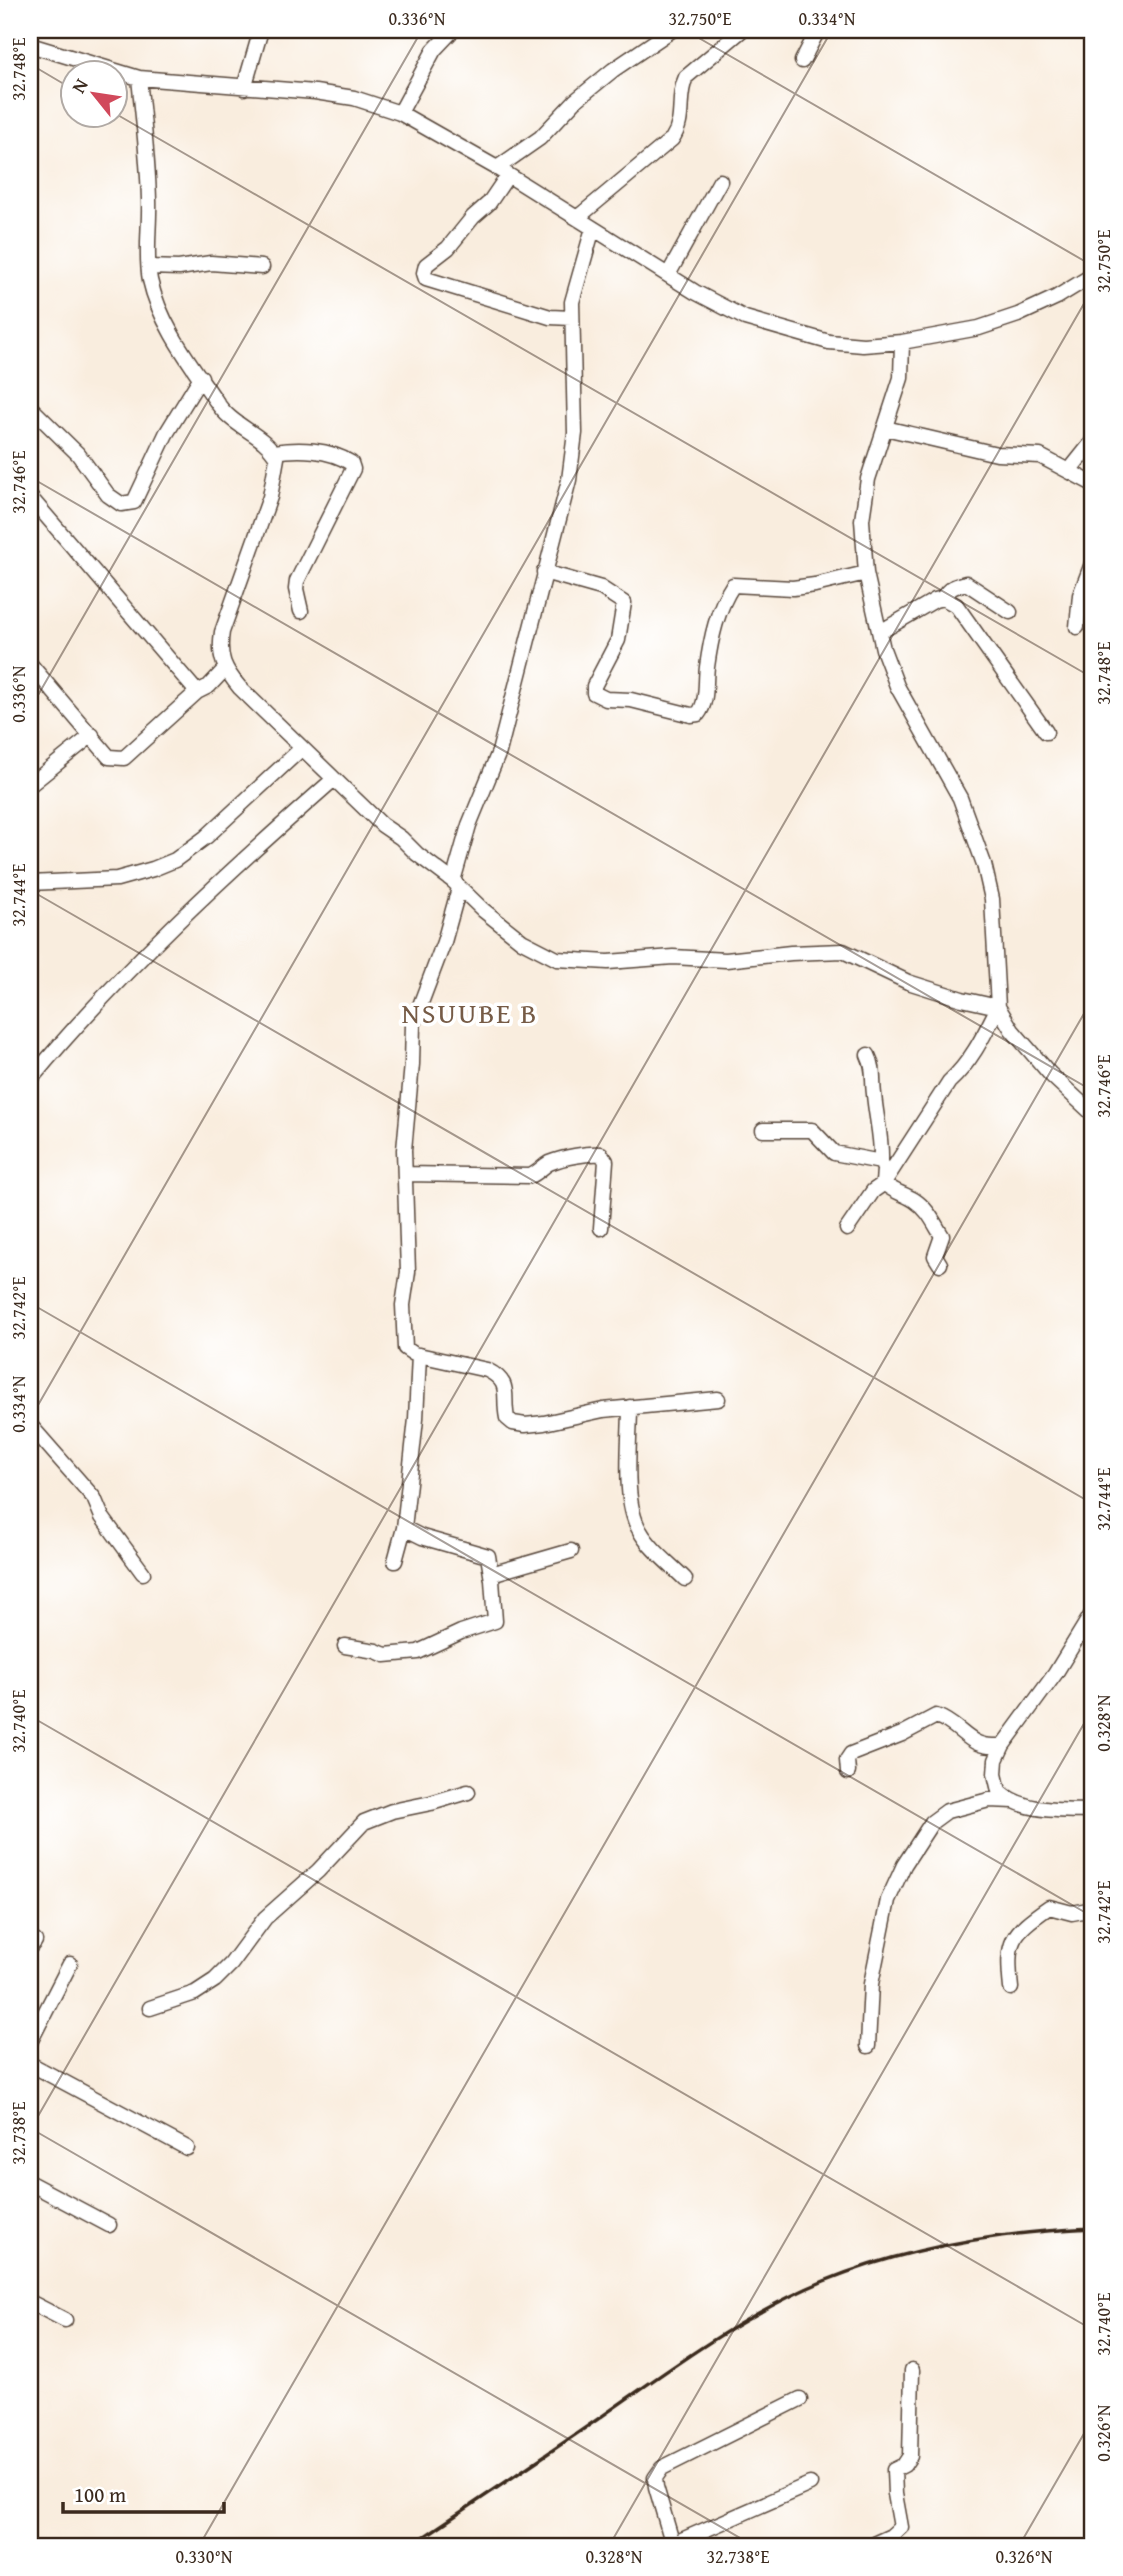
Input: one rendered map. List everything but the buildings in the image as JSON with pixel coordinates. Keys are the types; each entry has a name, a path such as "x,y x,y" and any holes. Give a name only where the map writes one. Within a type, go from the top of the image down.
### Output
{"street":[{"path":"244,88 261,30"},
{"path":"400,113 434,50 453,30"},
{"path":"571,318 550,317 433,283 426,279 426,265 448,248 473,217 489,203 502,172 540,138 575,101 613,70 672,30"},
{"path":"577,218 672,139 681,121 682,86 686,77 742,30"},
{"path":"803,61 818,30"},
{"path":"30,46 139,78 314,92 354,99 400,113 502,172 668,275 745,318 829,342 863,345 902,342 979,328 1018,315 1057,297 1093,275"},
{"path":"139,78 149,191 151,282 169,327 228,418 267,444 274,452 278,465 270,497 222,632 219,648 225,669 240,688 382,825 523,941 557,959 608,962 673,957 726,960 843,951 908,982 998,1007"},
{"path":"668,275 720,181"},
{"path":"593,228 575,287 571,318 575,383 573,457 499,752 469,825 444,942 413,1024 404,1150 408,1272 403,1305 404,1344 408,1351 419,1356 487,1370 496,1375 505,1387 505,1414 513,1423 544,1423 630,1407 718,1399"},
{"path":"149,267 180,268 211,264 262,267"},
{"path":"902,342 901,379 867,479 863,508 866,573 883,649 897,686 960,799 984,864 992,899 998,1007 1012,1030 1050,1074 1093,1114"},
{"path":"30,407 78,454 108,495 121,504 134,502 166,434 201,377"},
{"path":"885,428 997,454 1040,456 1093,484"},
{"path":"1069,471 1093,441"},
{"path":"274,452 306,449 344,459 351,463 353,469 297,581 301,611"},
{"path":"30,497 197,692"},
{"path":"1077,627 1080,595 1093,561"},
{"path":"544,572 601,588 624,603 618,640 594,686 594,692 606,699 631,700 691,715 698,714 704,702 717,615 733,584 793,588 816,586 866,573"},
{"path":"943,598 954,586 966,583 1010,612"},
{"path":"880,632 935,600 943,598 956,604 1046,732"},
{"path":"30,664 109,757 124,758 197,692 209,686 225,669"},
{"path":"30,785 92,735"},
{"path":"30,883 117,879 175,860 206,837 302,748"},
{"path":"30,1080 62,1041 183,917 334,779"},
{"path":"847,1229 873,1191 883,1183 949,1082 962,1070 980,1043 998,1007"},
{"path":"868,1055 873,1066 873,1088 882,1138 880,1162 884,1169 883,1183"},
{"path":"764,1130 812,1130 834,1153 880,1162"},
{"path":"405,1174 530,1176 550,1163 599,1153 606,1161 601,1228"},
{"path":"883,1183 892,1191 912,1199 936,1223 942,1237 934,1256 940,1264"},
{"path":"395,1561 404,1528 416,1419 419,1356"},
{"path":"630,1407 629,1479 635,1518 646,1539 685,1579"},
{"path":"30,1425 94,1498 102,1517 143,1573"},
{"path":"345,1646 385,1655 418,1652 461,1632 495,1621 488,1556 422,1537 404,1528"},
{"path":"491,1574 571,1551"},
{"path":"1014,1801 999,1791 996,1783 996,1760 1003,1745 1055,1674 1093,1612"},
{"path":"848,1772 847,1760 851,1754 902,1734 936,1716 978,1744 989,1748 1003,1745"},
{"path":"150,2008 195,1993 215,1980 231,1964 265,1918 318,1871 364,1822 392,1811 468,1792"},
{"path":"868,2046 872,1984 888,1900 904,1865 932,1822 947,1811 989,1800 1014,1801 1036,1808 1093,1811"},
{"path":"1011,1987 1008,1958 1013,1936 1049,1907 1072,1913 1093,1909"},
{"path":"30,2042 70,1964"},
{"path":"30,2064 187,2148"},
{"path":"30,2183 109,2225"},
{"path":"30,2302 65,2320"},
{"path":"869,2546 891,2536 901,2527 894,2470 904,2465 911,2456 912,2370"},
{"path":"800,2399 662,2468 656,2478 656,2487 671,2545 810,2484"}],"railway":[{"path":"410,2546 736,2326 824,2281 889,2259 956,2243 1024,2233 1093,2228"}],"district":[{"name":"NSUUBE B","path":"470,1013"}]}
